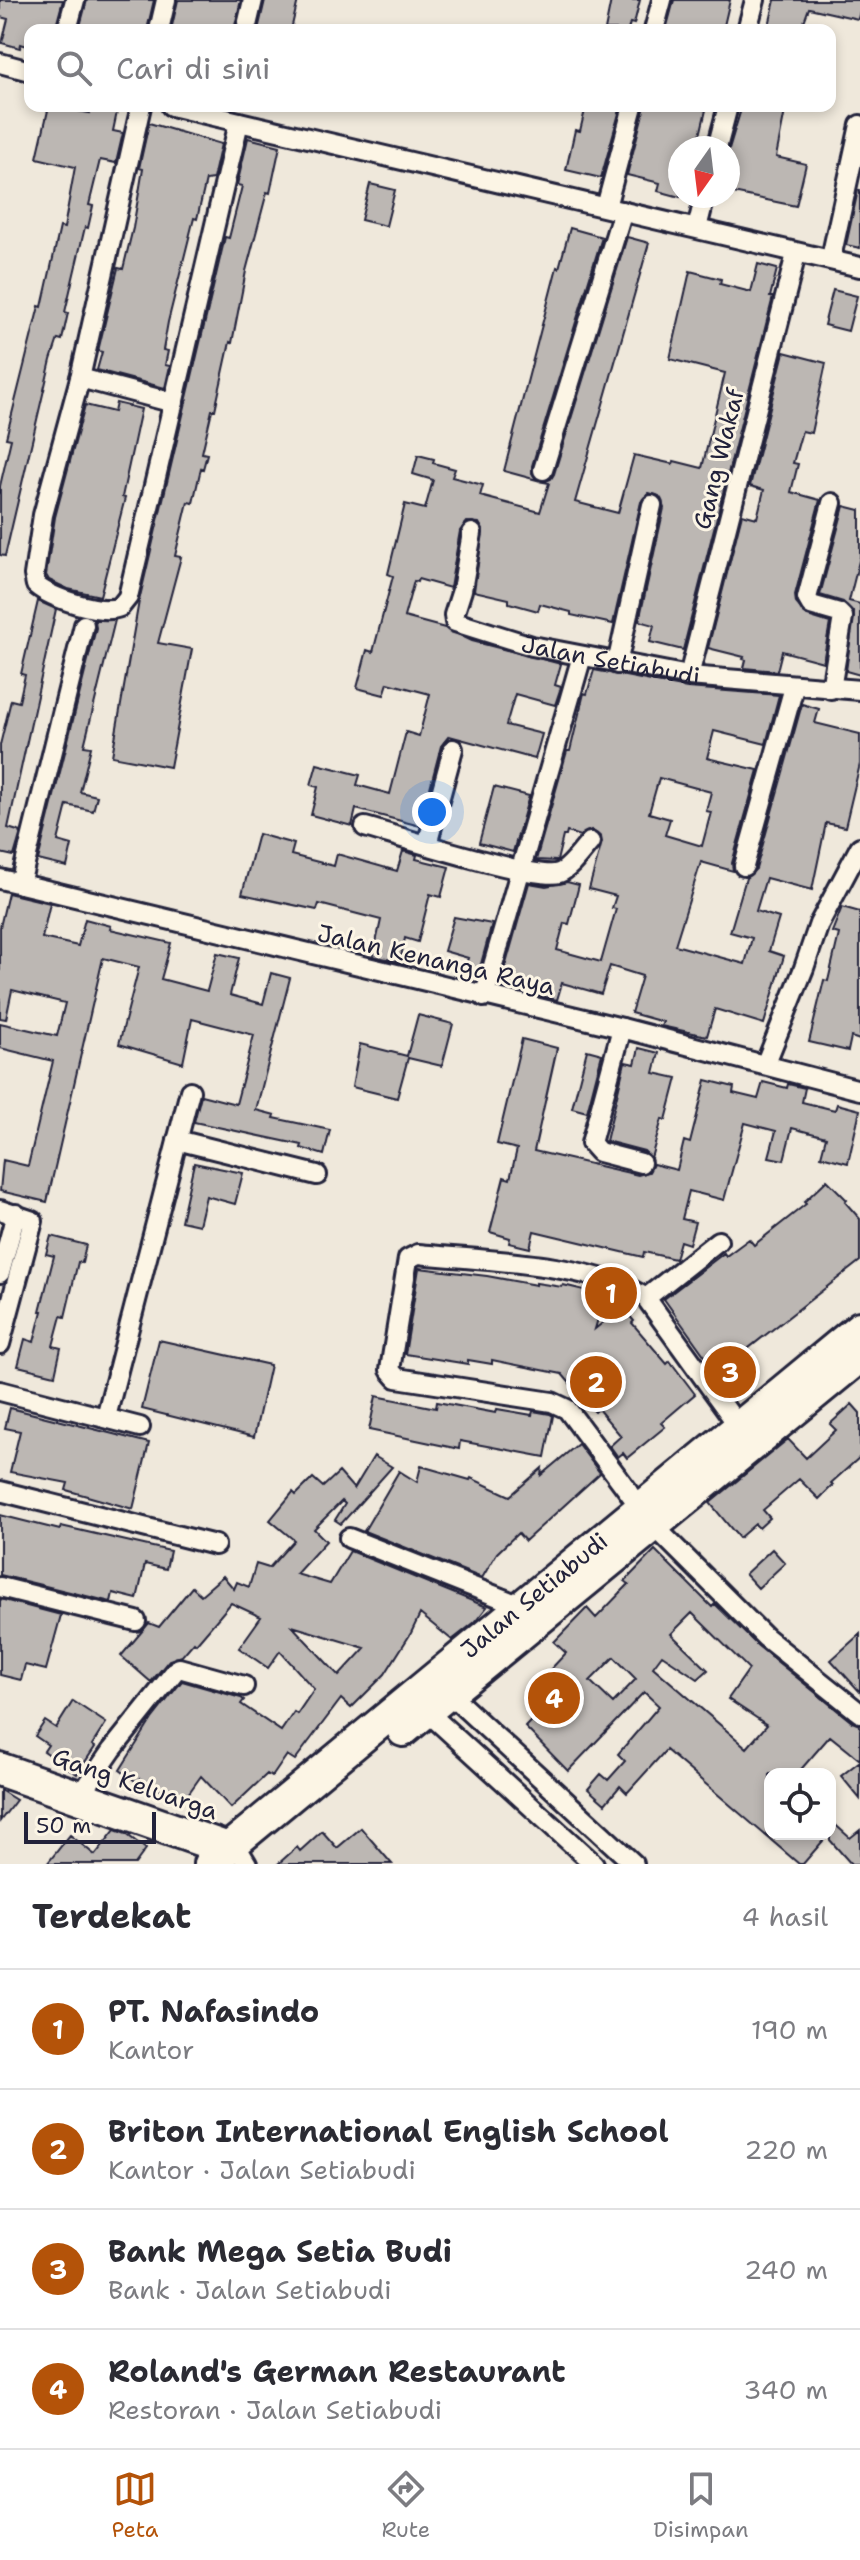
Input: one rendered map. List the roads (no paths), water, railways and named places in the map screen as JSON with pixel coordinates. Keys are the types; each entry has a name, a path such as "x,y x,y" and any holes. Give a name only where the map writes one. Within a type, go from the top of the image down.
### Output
{"main road":[{"name":"Jalan Setiabudi","path":"429,1694 521,1606 648,1519 739,1427 860,1327"},
{"name":"Jalan Setiabudi","path":"233,1859 429,1694 648,1519 860,1357"}],"street":[{"path":"69,24 75,0"},
{"path":"160,24 166,0"},
{"path":"247,24 253,0"},
{"path":"656,24 662,0"},
{"path":"749,24 755,0"},
{"path":"0,63 24,69"},
{"path":"140,112 80,378 43,515 34,575 39,588 107,610 115,610 125,604 174,403 231,115"},
{"path":"211,112 860,267"},
{"path":"543,470 614,209 632,112"},
{"path":"720,136 726,112"},
{"path":"831,258 860,125"},
{"path":"697,228 702,208"},
{"name":"Gang Wakaf","path":"689,676 796,254"},
{"path":"80,378 174,403"},
{"path":"831,689 843,617 811,605 807,598 832,503"},
{"path":"617,664 652,505"},
{"name":"Jalan Setiabudi","path":"472,533 455,622 532,646 617,664 689,676 860,690"},
{"path":"20,884 84,625"},
{"path":"484,997 518,870 582,656"},
{"path":"744,866 794,687"},
{"path":"427,845 453,749"},
{"path":"365,827 518,870 562,872 590,842"},
{"path":"765,1065 819,924 860,847"},
{"name":"Jalan Kenanga Raya","path":"0,879 622,1028 860,1090"},
{"path":"622,1028 591,1143 599,1152 641,1163"},
{"path":"106,1417 190,1091"},
{"path":"177,1140 317,1175"},
{"path":"0,1273 8,1212 31,1219 33,1223 4,1312 0,1344"},
{"path":"646,1298 718,1241"},
{"path":"739,1427 646,1298 618,1283 564,1270 414,1254 406,1263 390,1370 397,1378 541,1399 560,1405 573,1416 648,1519 765,1637 860,1713"},
{"path":"0,1391 140,1427"},
{"path":"0,1491 215,1545"},
{"path":"349,1538 521,1606"},
{"path":"0,1587 136,1621"},
{"path":"78,1798 176,1670 244,1686"},
{"path":"429,1694 594,1864"},
{"path":"429,1694 634,1864"},
{"name":"Gang Keluarga","path":"0,1762 78,1798 233,1859"},
{"name":"Gang Keluarga","path":"0,1777 78,1798"}],"place":[{"name":"PT. Nafasindo","path":"611,1293"},
{"name":"Bank Mega Setia Budi","path":"730,1372"},
{"name":"Briton International English School","path":"596,1382"},
{"name":"Roland's German Restaurant","path":"554,1698"}]}
